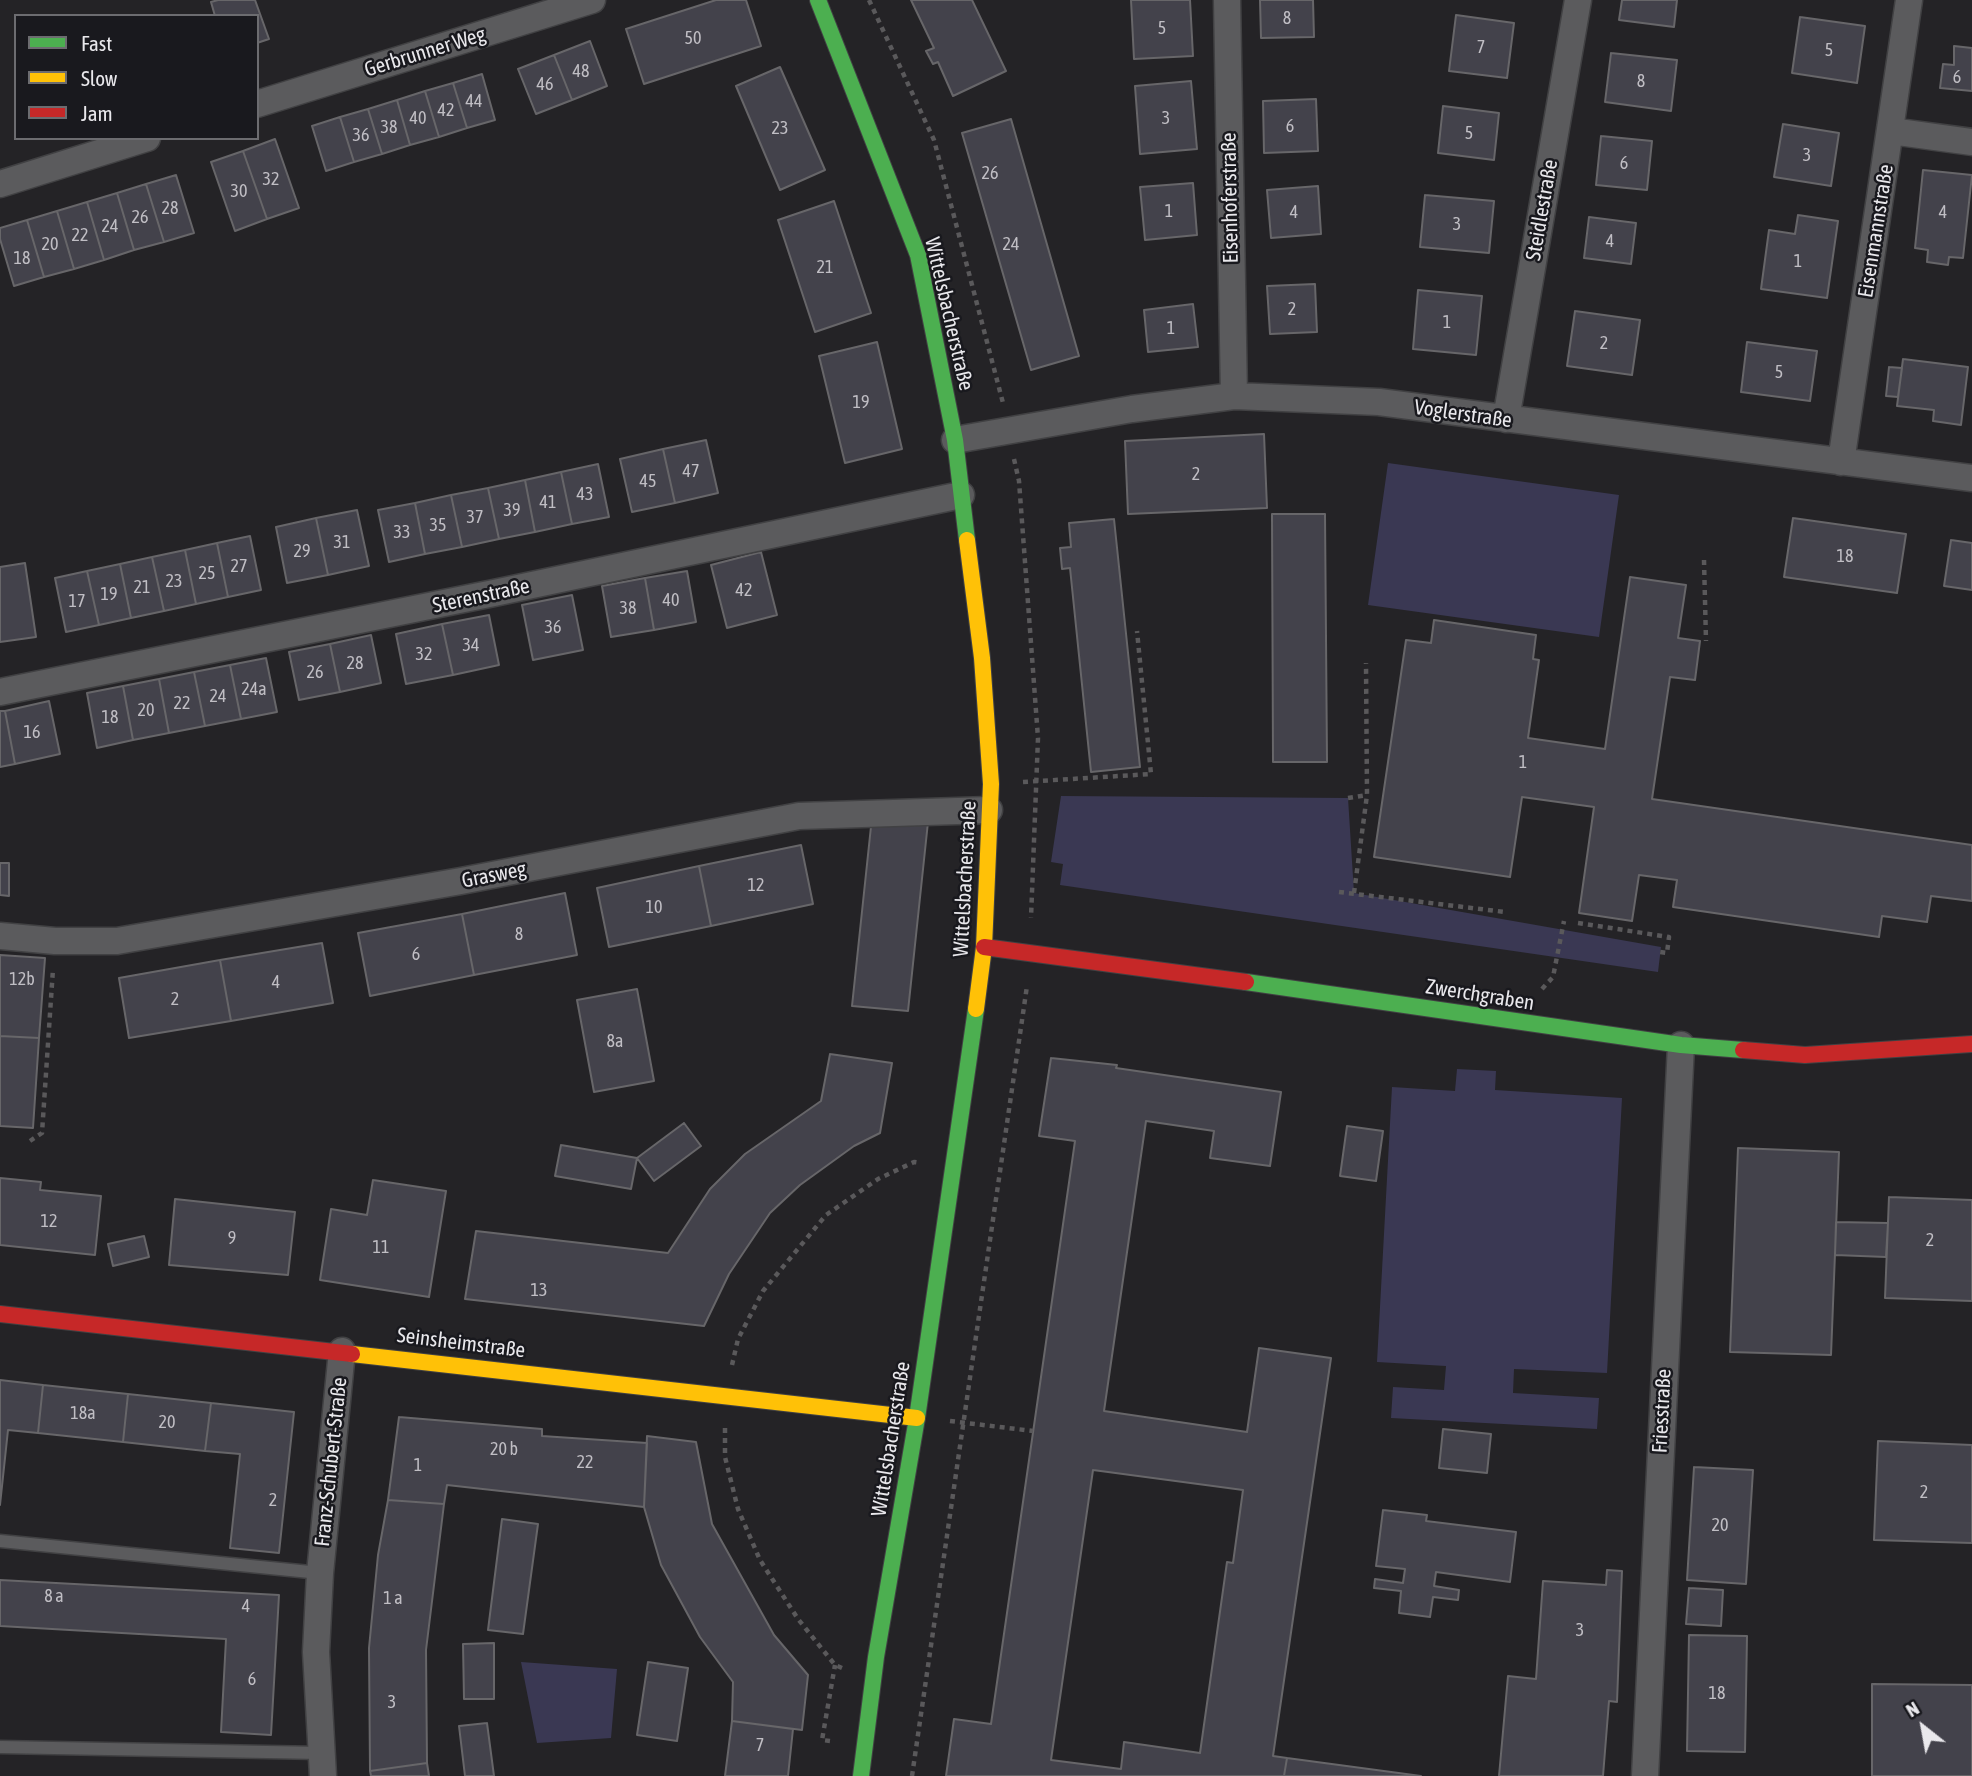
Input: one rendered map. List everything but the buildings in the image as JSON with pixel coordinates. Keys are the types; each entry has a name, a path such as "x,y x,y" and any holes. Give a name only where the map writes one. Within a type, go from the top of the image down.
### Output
{"street":[{"name":"Gerbrunner Weg","path":"259,103 592,0"},
{"name":"Wittelsbacherstraße","path":"818,0 918,255 954,440 982,658 990,797 984,947 963,1108 917,1418 876,1657 861,1776"},
{"name":"Eisenhoferstraße","path":"1227,0 1234,396"},
{"name":"Steidlestraße","path":"1506,419 1578,0"},
{"name":"Eisenmannstraße","path":"1841,462 1909,0"},
{"path":"1891,131 1972,142"},
{"path":"0,184 141,140"},
{"name":"Voglerstraße","path":"954,440 1234,396 1379,402 1972,478"},
{"name":"Sterenstraße","path":"0,692 494,593 961,495"},
{"name":"Grasweg","path":"0,936 55,941 117,941 461,881 799,816 990,797"},
{"name":"Zwerchgraben","path":"984,947 1366,998 1681,1045 1805,1055 1972,1044"},
{"name":"Friesstraße","path":"1645,1776 1681,1045"},
{"name":"Seinsheimstraße","path":"0,1314 917,1418"},
{"name":"Franz-Schubert-Straße","path":"322,1765 316,1652 320,1573 342,1351"}],"lane":[{"name":"Franz-Schubert-Straße","path":"0,1541 114,1550 320,1573"},
{"name":"Franz-Schubert-Straße","path":"0,1747 99,1749 322,1765"}],"path":[{"path":"869,0 934,140 1004,407"},
{"path":"1012,450 1020,495 1038,738 1032,914"},
{"path":"1704,560 1706,641"},
{"path":"990,797 1037,782 1151,775 1137,631"},
{"path":"1353,893 1367,795 1366,663"},
{"path":"1348,797 1367,795"},
{"path":"1339,892 1505,912"},
{"path":"1553,977 1563,921"},
{"path":"1578,923 1670,937 1668,953 1660,952"},
{"path":"30,1141 42,1133 55,941"},
{"path":"912,1776 1027,982"},
{"path":"917,1418 1033,1431"}],"shaded area":[{"path":"1388,463 1619,495 1599,637 1368,605"},
{"path":"1061,796 1348,798 1354,893 1661,947 1658,972 1060,885 1063,864 1051,862"},
{"path":"1457,1069 1496,1071 1495,1090 1622,1098 1607,1373 1514,1369 1513,1393 1599,1398 1597,1429 1391,1418 1393,1387 1444,1390 1446,1366 1377,1362 1392,1087 1455,1091"},
{"path":"521,1662 617,1669 611,1738 537,1743"}],"traffic: fast":[{"path":"818,0 918,255 955,440 967,540"},
{"path":"1246,982 1681,1045 1743,1050"},
{"path":"861,1776 876,1657 917,1418 976,1009"}],"traffic: slow":[{"path":"967,540 982,658 991,784 984,947 976,1009"},
{"path":"352,1354 917,1418"}],"traffic: jam":[{"path":"984,947 1246,982"},
{"path":"1743,1050 1805,1055 1972,1044"},
{"path":"0,1314 352,1354"}]}
